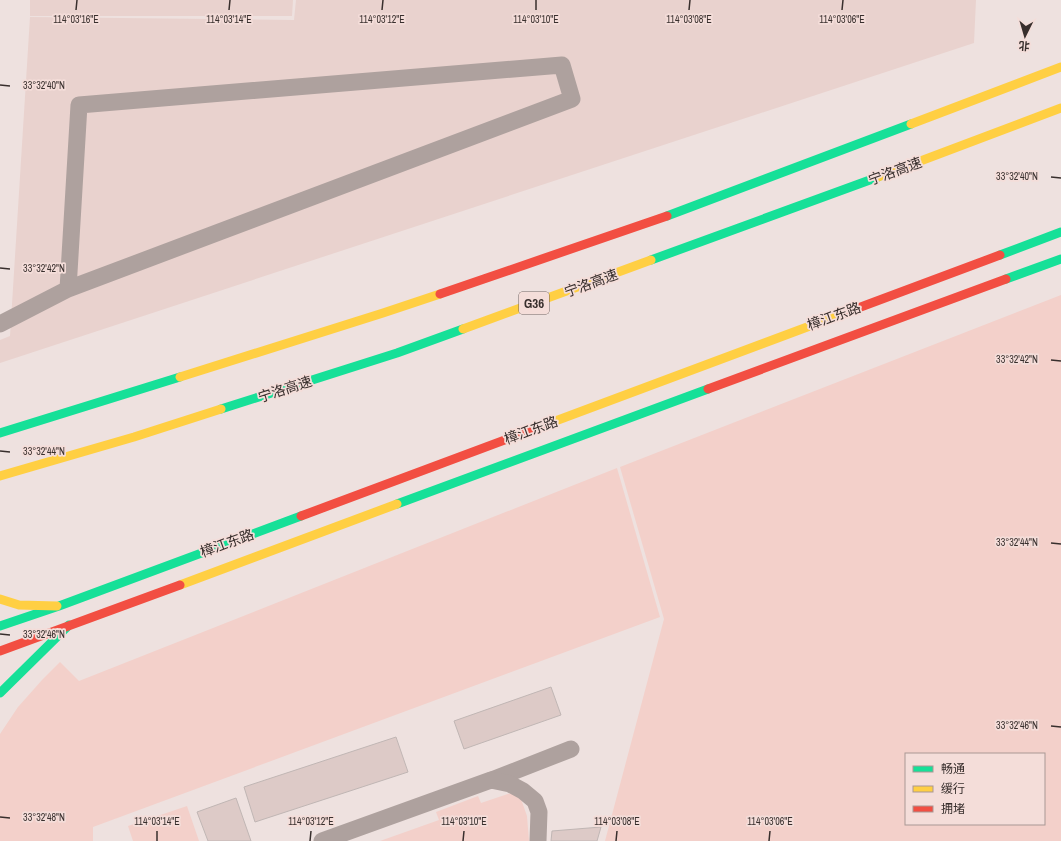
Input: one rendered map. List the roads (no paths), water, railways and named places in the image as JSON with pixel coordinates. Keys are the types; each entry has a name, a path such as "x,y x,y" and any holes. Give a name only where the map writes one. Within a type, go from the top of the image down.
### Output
{"main road":[{"path":"0,433 383,313 672,214 1061,67"},
{"name":"宁洛高速","path":"0,476 134,437 397,353 919,162 1061,108"},
{"name":"樟江东路","path":"0,626 59,606 1061,232"},
{"name":"樟江东路","path":"0,651 1061,259"},
{"path":"0,599 20,605 59,606"},
{"path":"0,693 69,625"}],"street":[{"path":"0,324 68,289 572,99 562,65 79,105 68,289"},
{"path":"322,841 491,780 571,749"},
{"path":"491,780 510,784 524,791 535,801 539,812 538,841"}]}
